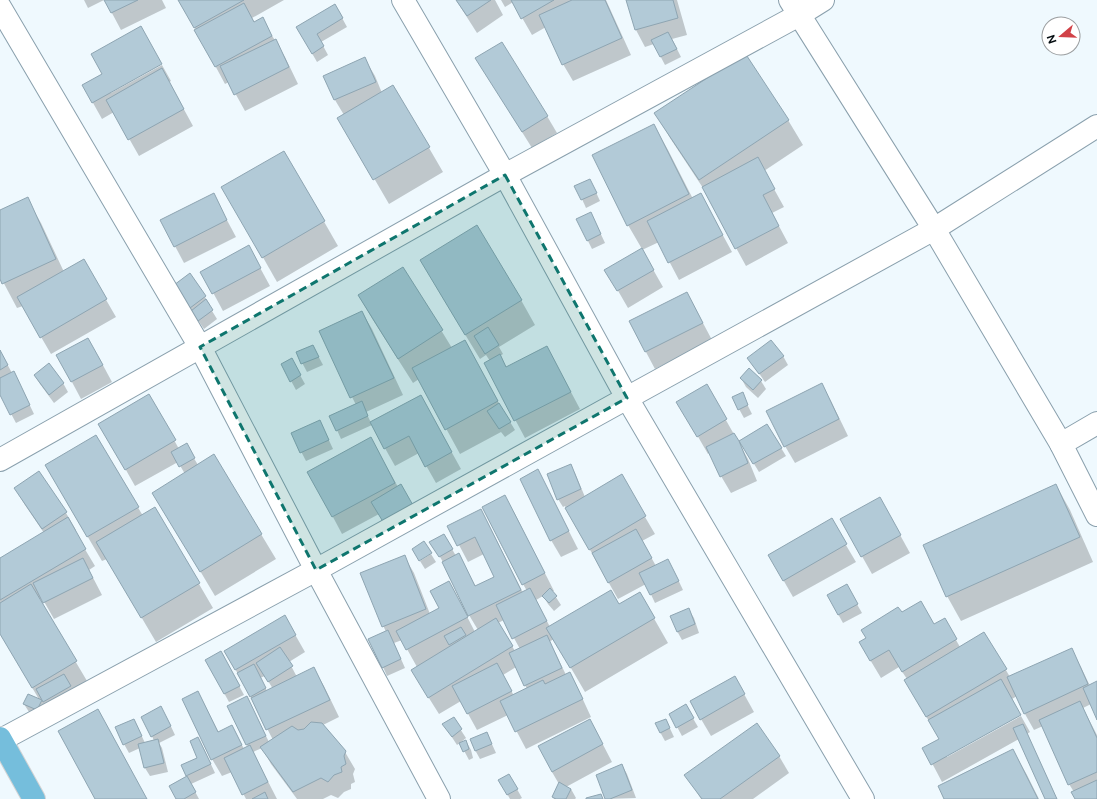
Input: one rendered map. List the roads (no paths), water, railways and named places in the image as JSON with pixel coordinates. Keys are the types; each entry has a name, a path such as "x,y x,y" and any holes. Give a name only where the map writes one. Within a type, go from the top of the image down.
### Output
{"main road":[{"path":"1,739 34,799"}],"street":[{"path":"403,0 505,175 627,398 863,799"},
{"path":"0,460 505,175 794,7 823,0"},
{"path":"0,7 200,347 316,570 439,799"},
{"path":"794,7 934,229 1061,444 1097,514"},
{"path":"1,739 316,570 934,229 1097,126"},
{"path":"1061,444 1097,423"}]}
